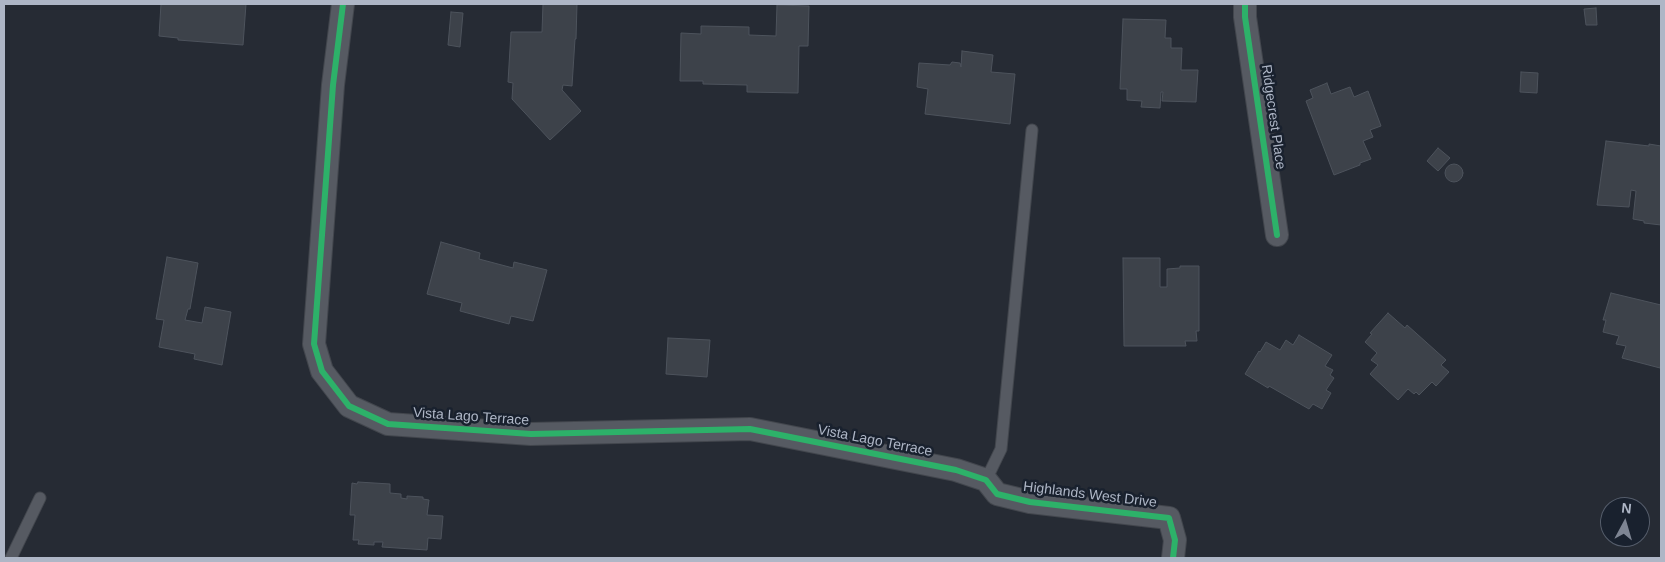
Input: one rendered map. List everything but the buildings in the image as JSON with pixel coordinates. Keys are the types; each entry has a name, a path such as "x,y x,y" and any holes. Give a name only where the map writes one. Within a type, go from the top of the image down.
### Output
{"street":[{"name":"Vista Lago Terrace","path":"342,4 333,85 314,344 322,371 349,406 388,424 531,434 750,429 956,470 992,487"},
{"name":"Ridgecrest Place","path":"1245,4 1245,17 1277,234"},
{"name":"Highlands West Drive","path":"992,487 1030,502 1169,518 1175,540 1173,558"}],"lane":[{"path":"992,487 1001,449 1032,130"},
{"path":"11,558 40,498"}],"cycle path":[{"path":"343,4 333,85 314,344 322,371 349,406 388,424 531,434 750,429 956,470 986,480 997,494 1030,502 1169,518 1175,540 1173,558"},
{"path":"1245,4 1245,17 1277,235"}]}
